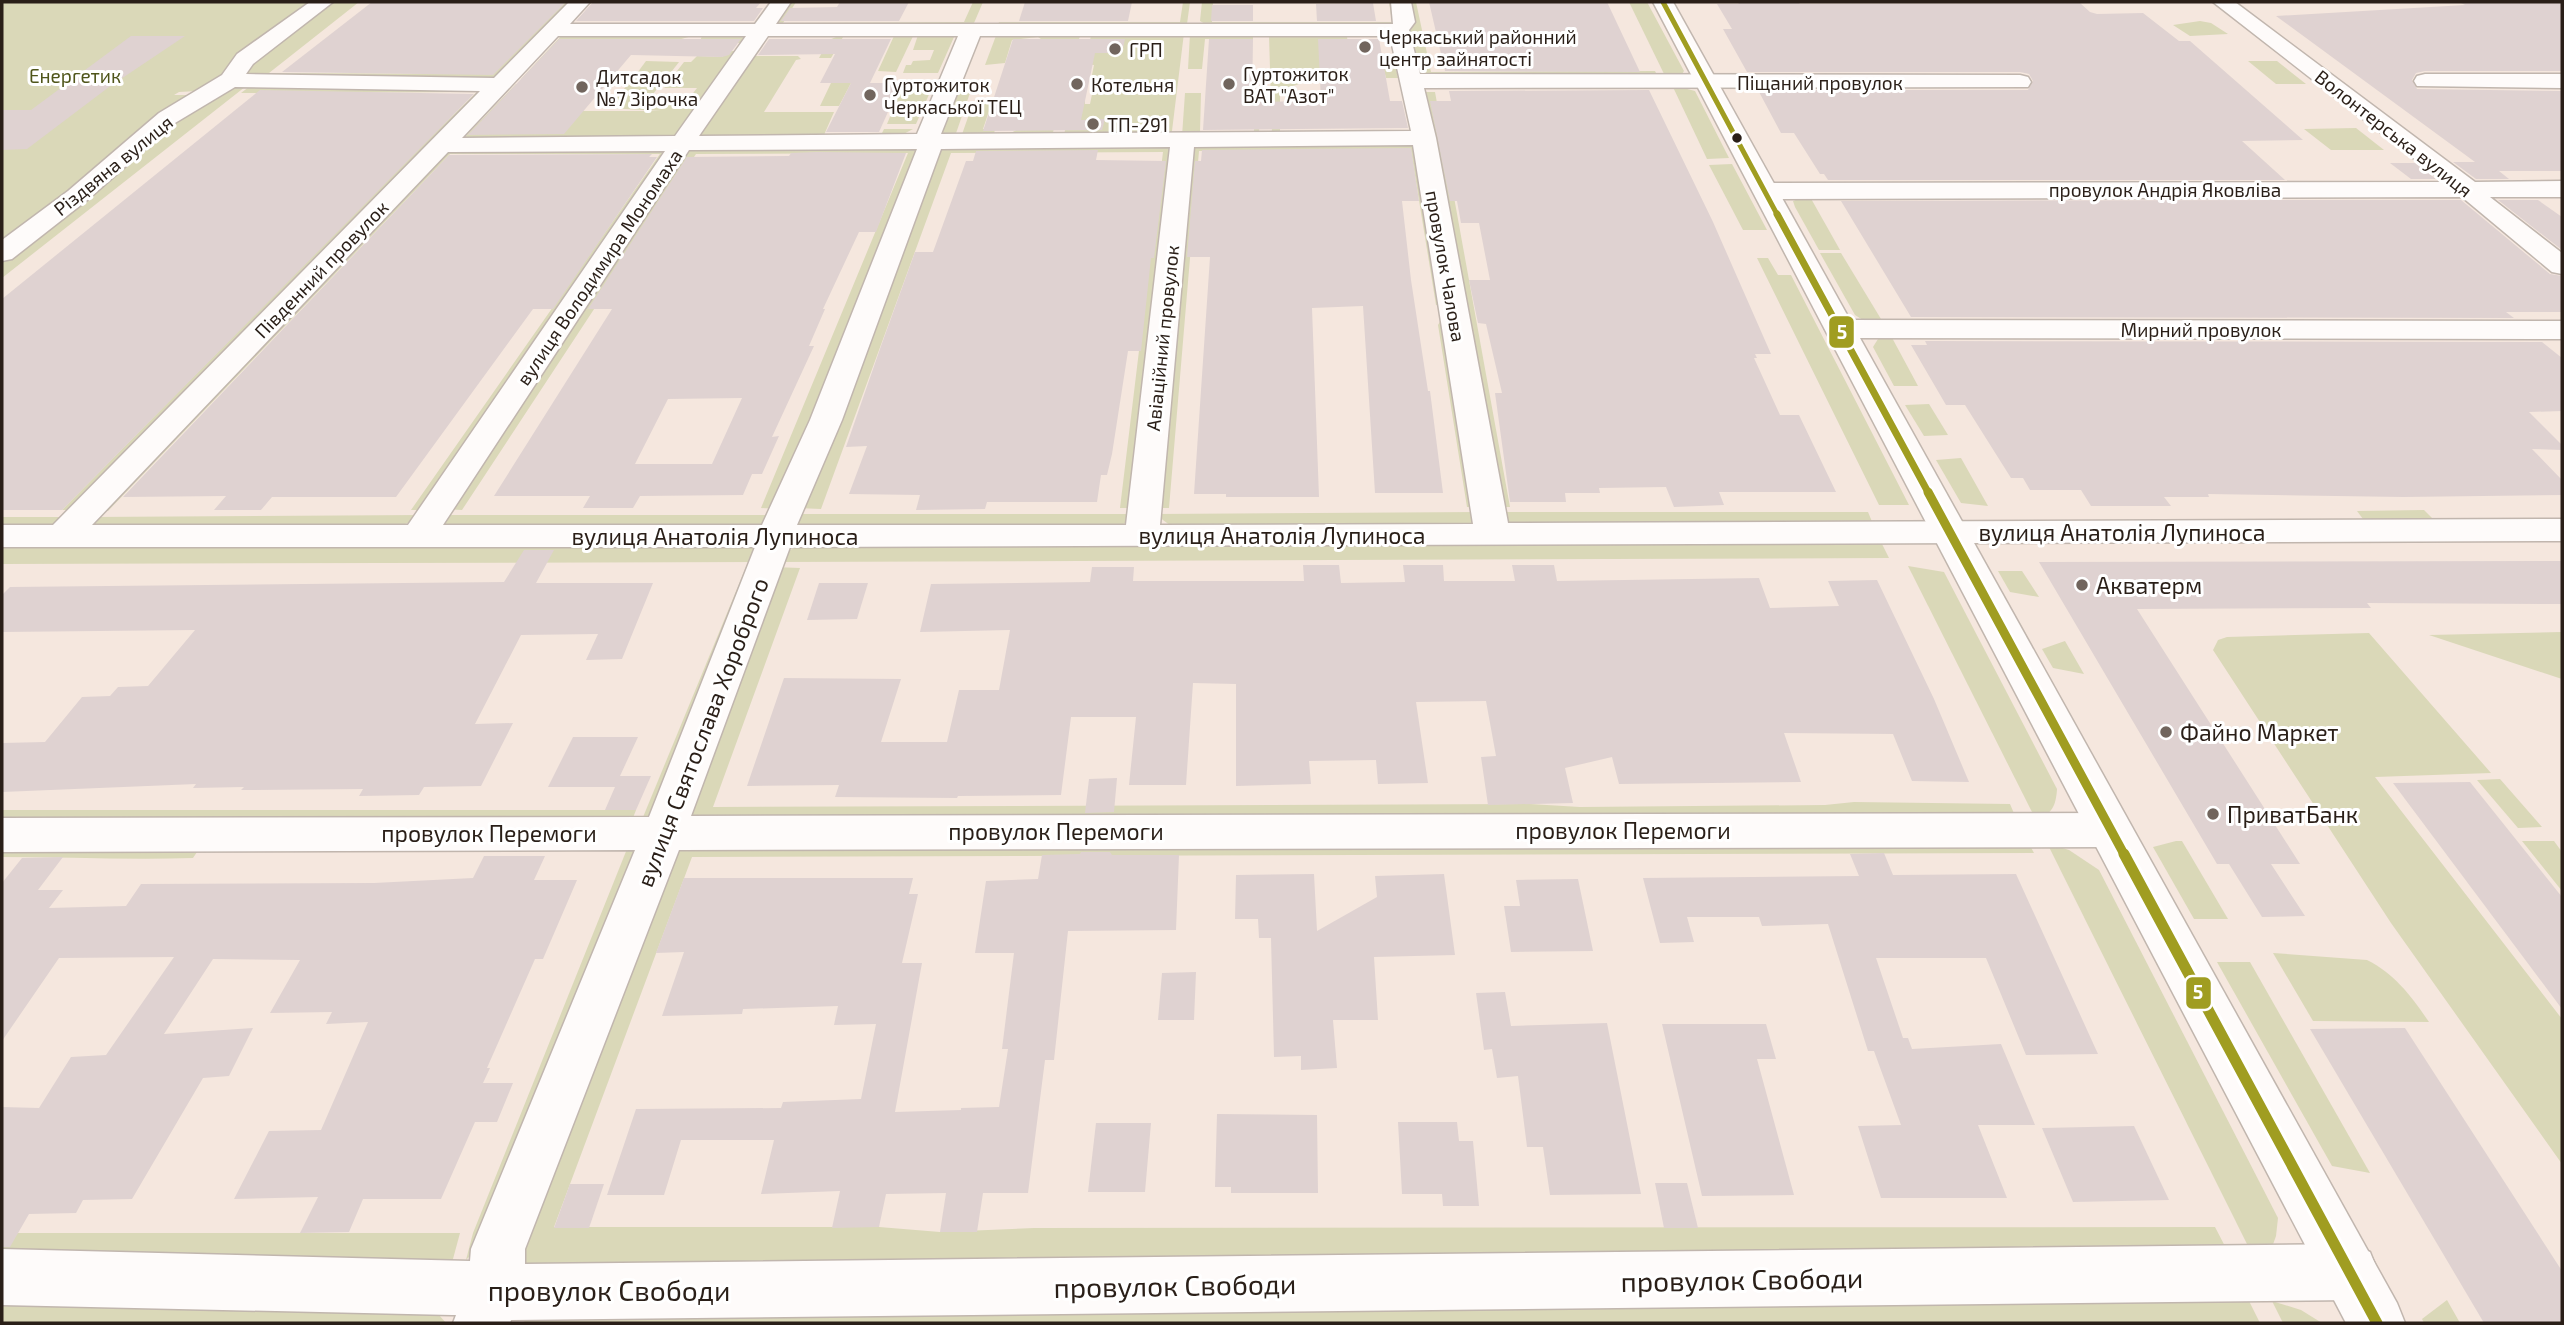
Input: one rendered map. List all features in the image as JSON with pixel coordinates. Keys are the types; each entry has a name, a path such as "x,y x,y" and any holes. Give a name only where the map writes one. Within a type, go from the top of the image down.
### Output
{"street":[{"name":"Різдвяна вулиця","path":"2,253 77,196 167,118 230,80 245,59 323,2"},
{"name":"Південний провулок","path":"62,536 580,2"},
{"name":"вулиця Володимира Мономаха","path":"419,535 681,145 781,2"},
{"name":"провулок Чалова","path":"1401,2 1405,22 1399,30 1424,138 1492,534"},
{"path":"1663,2 1768,191 2377,1323"},
{"name":"Волонтерська вулиця","path":"2223,2 2469,189 2497,215 2562,266"},
{"path":"554,30 762,30 979,23 1194,22 1399,30"},
{"name":"вулиця Святослава Хороброго","path":"488,1308 498,1249 664,832 778,536 784,511 826,420 928,143 979,23"},
{"path":"230,80 497,85"},
{"name":"Піщаний провулок","path":"1410,81 2020,82"},
{"path":"2425,81 2562,81"},
{"path":"441,145 1424,138"},
{"name":"Авіаційний провулок","path":"1142,536 1182,141"},
{"name":"провулок Андрія Яковліва","path":"1768,191 2562,188"},
{"name":"Мирний провулок","path":"1840,329 2562,330"},
{"name":"вулиця Анатолія Лупиноса","path":"2,536 1142,536 2562,530"},
{"name":"провулок Перемоги","path":"2,835 2110,830"},
{"name":"провулок Свободи","path":"2,1277 453,1287 488,1308 2350,1272"}],"green space":[{"name":"Енергетик","path":"2,2 318,2 226,76 197,91 174,95 192,95 2,248"},
{"path":"330,2 359,2 269,73 493,74 562,2 574,2 548,31 496,78 488,80 242,76 244,65"},
{"path":"787,2 796,2 783,23 964,22 973,2 983,2 974,23 970,25 771,25"},
{"path":"1183,2 1190,2 1187,24 1184,25 997,27 999,22 1180,22"},
{"path":"1202,2 1213,2 1212,22 1392,22 1389,2 1394,2 1397,23 1393,26 1207,25 1200,21"},
{"path":"1407,2 1416,2 1431,72 1655,71 1658,77 1420,74 1407,27 1411,22"},
{"path":"1629,2 1647,2 1684,71 1682,74 1666,78"},
{"path":"2200,21 2211,23 2228,34 2190,36 2173,25"},
{"path":"749,32 680,139 463,139 516,84 527,84 527,111 661,111 608,108 629,83 662,82 648,101 687,101 697,88 664,88 669,83 681,82 682,80 670,80 684,62 691,62 697,56 722,57 728,51 734,51 740,43 700,41 702,36 692,36 546,77 521,79 564,33"},
{"path":"915,32 896,72 878,71 894,36 843,37 831,58 819,58 829,40 843,34"},
{"path":"919,32 954,37 938,73 903,73 906,65 911,65 913,61 930,60 934,50 913,50"},
{"path":"997,33 1080,36 1072,60 1038,37 1012,40 1005,63 985,65"},
{"path":"1184,33 1171,139 1063,140 1071,101 1085,101 1085,104 1090,104 1094,65 1084,64 1091,36"},
{"path":"1253,33 1253,39 1205,39 1202,69 1188,69 1190,34"},
{"path":"1383,35 1390,39 1383,39 1382,36 1347,36 1349,59 1394,59 1398,78 1386,78 1384,70 1320,70 1320,79 1280,89 1280,134 1272,134 1269,36"},
{"path":"750,56 798,56 801,59 796,60 764,112 834,112 824,135 881,135 884,129 913,129 898,137 693,140"},
{"path":"646,61 679,62 665,80 632,80"},
{"path":"2248,61 2277,61 2306,84 2276,84"},
{"path":"250,83 2,278 2,259 85,195 151,136 219,89"},
{"path":"254,83 485,89 76,510 62,510 477,92 241,93"},
{"path":"831,83 851,83 839,106 820,106"},
{"path":"904,83 934,83 916,124 887,124"},
{"path":"1672,85 1695,91 1729,158 1707,159"},
{"path":"958,90 971,90 954,139 942,132"},
{"path":"1424,92 1435,92 1510,507 1498,507 1444,178 1436,164"},
{"path":"1185,93 1201,93 1200,132 1254,131 1255,105 1260,105 1259,135 1182,136"},
{"path":"992,102 983,129 995,130 994,133 1011,133 1060,105 1051,140 960,140 973,103"},
{"path":"2356,128 2384,150 2331,150 2304,129"},
{"path":"1415,145 1479,507 1467,507 1438,325 1444,315 1441,306 1436,305 1411,151 1199,151 1169,508 1155,508 1192,148"},
{"path":"1169,147 1174,151 1136,508 1120,508 1163,152 951,153 821,509 798,508 938,150"},
{"path":"695,148 913,149 919,153 778,509 761,508 908,153 696,154 462,510 443,509 686,151"},
{"path":"450,150 668,150 426,510 411,510 660,154 450,154 108,511 94,511 434,156"},
{"path":"1732,164 1767,230 1743,230 1709,165"},
{"path":"1809,195 1840,250 1819,250 1793,201"},
{"path":"1820,253 1841,253 1884,324 1866,322 1855,315"},
{"path":"1757,258 1768,258 1778,275 1791,275 1909,505 1879,505"},
{"path":"1890,334 1918,386 1894,386 1873,347 1878,339"},
{"path":"1929,404 1948,435 1924,436 1905,405"},
{"path":"1961,458 1988,506 1961,503 1936,460"},
{"path":"2424,510 2435,521 2366,523 2357,511"},
{"path":"1479,512 1476,526 1171,526 1155,514"},
{"path":"1500,512 1868,512 1873,524 1513,525 1502,521"},
{"path":"794,514 1132,514 1128,522 1118,526 801,527 793,522"},
{"path":"421,515 414,521 399,526 87,528 90,517"},
{"path":"441,515 774,515 763,526 442,526"},
{"path":"2,517 68,517 48,528 2,528"},
{"path":"1882,544 1889,558 777,562 786,552 799,546"},
{"path":"749,545 759,553 760,562 2,564 2,547"},
{"path":"1908,566 1944,572 2057,789 2054,805 2045,815 2035,818"},
{"path":"746,567 759,567 659,820 641,822"},
{"path":"774,567 800,568 713,807 1530,804 1580,807 1825,805 1854,802 2010,804 2016,818 693,816 688,807"},
{"path":"1998,571 2022,571 2039,597 2010,592"},
{"path":"2562,632 2562,679 2429,635"},
{"path":"2369,633 2491,773 2375,777 2562,1019 2562,1164 2391,923 2213,650 2218,640 2227,637"},
{"path":"2065,641 2084,674 2053,668 2042,649"},
{"path":"2500,779 2542,827 2518,828 2477,780"},
{"path":"2,810 636,810 631,823 2,827"},
{"path":"631,839 640,842 490,1235 466,1260 473,1233"},
{"path":"623,840 619,850 197,852 193,858 169,859 2,857 2,843"},
{"path":"2182,841 2228,919 2194,919 2153,847"},
{"path":"2522,841 2554,841 2562,852 2562,891"},
{"path":"2028,842 2034,853 692,857 554,1227 879,1227 940,1232 1034,1228 2215,1227 2228,1252 555,1274 520,1263 675,847"},
{"path":"2047,843 2069,850 2099,870 2278,1218 2271,1250 2252,1254"},
{"path":"2273,953 2367,960 2394,979 2429,1022 2313,1021"},
{"path":"2217,962 2250,962 2370,1173 2332,1166"},
{"path":"2,1233 460,1233 450,1270 2,1267"},
{"path":"384,1296 439,1315 446,1323 2,1323 2,1298"},
{"path":"2247,1297 2260,1323 521,1323 561,1304"},
{"path":"2447,1300 2460,1323 2424,1323 2422,1319"},
{"path":"2272,1301 2301,1310 2322,1323 2283,1323"}],"building":[{"path":"372,2 566,2 493,75 282,72"},
{"path":"593,2 761,2 756,8 763,8 754,21 576,21"},
{"path":"840,2 909,2 899,21 781,21 790,8 837,7"},
{"path":"1025,2 1132,2 1128,21 1019,21"},
{"path":"1429,2 1607,2 1640,72 1445,71"},
{"path":"1737,2 2080,3 2090,12 2097,14 2143,13 2179,41 2190,41 2303,140 2242,141 2285,180 1828,180 1824,174 1820,174 1794,133 1781,133 1758,90 2028,90 2033,81 2029,74 2020,72 1747,72 1723,29 1732,29 1717,4 1739,4"},
{"path":"2459,2 2562,2 2562,71 2425,71 2416,73 2412,80 2417,89 2562,91 2562,171 2499,171 2509,179 2476,179 2453,162 2475,162 2276,16 2465,5"},
{"path":"1373,3 1376,21 1317,21 1316,4"},
{"path":"1212,5 1253,5 1253,21 1211,21"},
{"path":"131,36 185,36 109,87 27,149 2,150 2,110 31,110"},
{"path":"559,39 741,39 729,55 722,57 631,55 564,134 468,135"},
{"path":"769,39 891,39 870,83 820,83 835,54 758,55"},
{"path":"1013,39 1125,39 1122,53 1095,53 1081,120 1105,119 1102,130 983,131"},
{"path":"1209,39 1253,39 1252,102 1321,101 1318,39 1379,39 1390,101 1402,101 1408,128 1203,130"},
{"path":"851,83 901,83 879,132 826,132"},
{"path":"260,90 474,94 62,510 2,510 2,299"},
{"path":"1649,90 1713,222 1771,354 1755,354 1757,358 1754,358 1780,415 1799,415 1836,492 1719,492 1724,505 1674,507 1666,487 1599,488 1600,493 1565,493 1566,502 1510,502 1495,393 1502,393 1486,324 1478,323 1469,280 1490,280 1479,223 1461,223 1457,201 1450,201 1430,101 1451,101 1449,91"},
{"path":"1411,148 1419,201 1402,201 1443,493 1375,493 1363,306 1312,308 1319,497 1226,497 1226,494 1194,494 1210,257 1187,257 1195,161 1201,161 1202,150"},
{"path":"1098,150 1096,160 1166,161 1154,258 1151,258 1141,351 1128,351 1112,454 1107,475 1101,475 1097,502 987,502 985,509 916,510 920,495 849,494 867,446 846,447 881,346 915,252 933,252 966,161 973,161 976,151"},
{"path":"791,153 906,153 876,232 859,232 823,309 809,346 814,346 772,437 779,436 762,474 752,474 743,495 640,496 633,508 583,508 590,496 494,496 612,309 588,309 687,157 789,156","holes":["742,398 712,464 635,464 668,399"]},
{"path":"652,154 649,157 657,157 553,309 533,309 396,497 272,497 261,510 214,510 226,496 123,497 449,155"},
{"path":"2390,163 2415,163 2436,179 2411,179"},
{"path":"2461,200 2550,274 2562,276 2562,312 2506,312 2514,318 1911,317 1841,201"},
{"path":"2498,200 2538,200 2562,217 2562,250"},
{"path":"1925,341 2542,342 2562,358 2562,411 2529,412 2562,445 2562,450 2532,449 2562,480 2562,495 2403,497 2208,494 2209,497 2164,497 2171,506 2091,506 2081,490 2030,490 2023,478 2011,478 1965,405 1946,405 1911,345 1927,345"},
{"path":"524,550 554,550 536,583 653,583 622,659 586,660 598,634 521,635 475,724 513,723 481,786 424,787 419,795 359,796 363,789 193,788 196,784 2,792 2,743 45,742 82,697 110,696 118,687 148,686 195,630 2,632 2,595 10,587 504,582"},
{"path":"2562,561 2562,604 2367,603 2371,608 2137,609 2300,864 2271,864 2305,916 2262,917 2229,864 2217,864 2039,562"},
{"path":"1303,565 1339,565 1341,583 1405,582 1403,565 1443,565 1444,581 1515,581 1512,565 1554,565 1557,581 1759,578 1770,608 1839,606 1828,581 1877,580 1934,699 1969,782 1912,781 1893,734 1784,733 1801,782 1619,784 1612,757 1565,768 1573,803 1488,805 1481,757 1496,756 1486,701 1416,702 1428,783 1378,784 1376,760 1309,761 1311,784 1236,786 1236,684 1193,683 1186,785 1129,785 1136,717 1071,717 1061,795 835,797 839,785 747,786 784,678 901,679 881,742 947,742 959,690 999,690 1010,630 920,632 931,584 1090,582 1092,567 1134,567 1133,581 1304,581"},
{"path":"819,583 868,583 857,619 807,620"},
{"path":"573,737 638,737 620,776 651,776 636,810 605,810 615,787 548,787"},
{"path":"1117,778 1114,812 1085,813 1089,779"},
{"path":"2470,782 2562,897 2562,1009 2393,783"},
{"path":"1081,852 1179,855 1176,930 1068,931 1054,1060 1045,1060 1028,1193 983,1193 977,1232 940,1232 946,1193 886,1194 879,1227 832,1228 840,1191 761,1194 774,1140 681,1140 664,1195 607,1195 636,1109 781,1108 783,1102 861,1099 876,1024 834,1025 838,1006 743,1009 742,1014 662,1016 684,952 656,953 684,878 913,878 909,894 918,894 902,963 922,963 895,1112 961,1110 999,1107 1008,1049 1002,1049 1014,953 975,953 986,881 1038,879 1042,855"},
{"path":"1884,853 1893,875 2016,874 2098,1054 2026,1055 1986,958 1876,958 1903,1038 1908,1038 1912,1049 2001,1044 2035,1125 1978,1125 2007,1198 1881,1198 1858,1126 1901,1125 1874,1051 1868,1051 1828,924 1762,926 1759,917 1687,917 1694,942 1660,943 1643,878 1859,876 1850,854"},
{"path":"484,856 545,856 534,880 577,880 543,959 535,959 487,1068 490,1068 483,1083 513,1083 497,1122 475,1122 441,1199 363,1199 349,1232 300,1233 318,1197 234,1199 269,1131 321,1130 368,1022 326,1024 332,1012 270,1013 300,960 213,959 164,1034 253,1028 229,1076 203,1078 132,1199 83,1200 76,1213 29,1214 10,1247 2,1247 2,1107 39,1108 71,1057 106,1055 174,957 59,958 2,1041 2,883 22,858 63,857 38,890 63,890 49,908 126,906 141,884 374,883 473,878"},
{"path":"1314,874 1317,931 1377,897 1375,876 1444,874 1455,955 1374,957 1378,1020 1333,1020 1337,1068 1301,1070 1301,1056 1274,1057 1271,938 1259,938 1258,919 1235,919 1236,875"},
{"path":"1578,879 1593,951 1511,952 1504,906 1520,906 1516,880"},
{"path":"1196,972 1194,1020 1158,1020 1162,973"},
{"path":"1505,992 1511,1026 1607,1023 1641,1194 1550,1195 1543,1147 1527,1147 1518,1076 1497,1078 1492,1049 1484,1050 1476,993"},
{"path":"1662,1024 1766,1024 1776,1059 1757,1059 1794,1195 1702,1196"},
{"path":"2405,1028 2562,1271 2562,1323 2484,1323 2310,1029"},
{"path":"1217,1114 1317,1115 1318,1193 1231,1193 1231,1187 1215,1187"},
{"path":"1398,1122 1457,1122 1459,1141 1473,1141 1479,1206 1443,1206 1442,1194 1402,1194"},
{"path":"1096,1123 1151,1123 1145,1192 1088,1192"},
{"path":"2134,1126 2169,1200 2073,1202 2042,1128"},
{"path":"1655,1183 1687,1183 1698,1228 1664,1228"},
{"path":"570,1184 604,1184 589,1228 554,1228"}],"transit line":[{"name":"5","path":"1663,2 2377,1323"}],"place":[{"name":"Черкаський районний центр зайнятості","path":"1365,47"},
{"name":"ГРП","path":"1115,49"},
{"name":"Котельня","path":"1077,84"},
{"name":"Гуртожиток ВАТ \"Азот\"","path":"1229,84"},
{"name":"Дитсадок №7 Зірочка","path":"582,87"},
{"name":"Гуртожиток Черкаської ТЕЦ","path":"870,95"},
{"name":"ТП-291","path":"1093,124"},
{"name":"Акватерм","path":"2082,585"},
{"name":"Файно Маркет","path":"2166,732"},
{"name":"ПриватБанк","path":"2213,814"}]}
